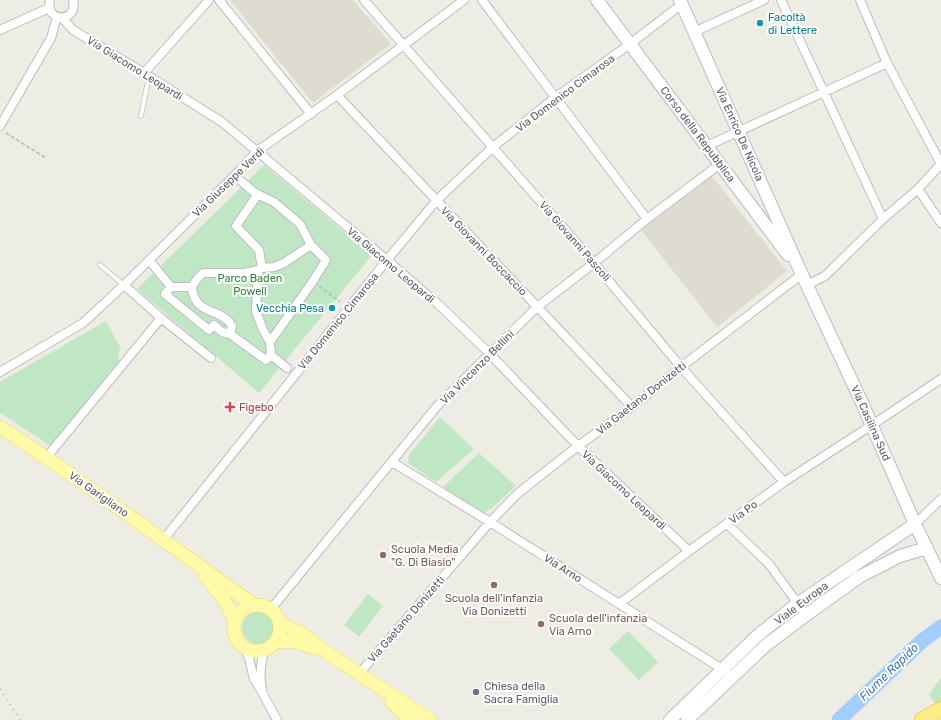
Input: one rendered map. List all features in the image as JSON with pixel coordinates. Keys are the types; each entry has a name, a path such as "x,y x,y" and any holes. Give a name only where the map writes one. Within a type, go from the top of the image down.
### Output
{"highway":[{"path":"922,720 941,708"},
{"path":"933,720 941,713"},
{"path":"937,720 941,713"}],"main road":[{"name":"Corso della Repubblica","path":"597,0 800,271"},
{"name":"Via Enrico De Nicola","path":"681,2 800,271"},
{"path":"766,225 777,217"},
{"name":"Via Casilina Sud","path":"800,271 941,578"},
{"name":"Via Garigliano","path":"0,427 164,539 196,564 254,605 271,609"},
{"name":"Viale Europa","path":"670,720 757,636 797,604 915,524"},
{"name":"Viale Europa","path":"688,720 765,646 806,615 859,577 900,556 927,548"},
{"name":"Via Garigliano","path":"196,564 225,601 235,621 235,637 245,649"},
{"path":"235,621 242,610 254,605"},
{"path":"245,649 254,652 264,651 276,642 280,633 280,623 277,615 271,609"},
{"path":"280,623 302,634 326,652 430,720"},
{"path":"276,642 294,640 326,652"},
{"path":"359,674 412,720"}],"street":[{"path":"147,74 209,0"},
{"path":"219,0 311,114"},
{"name":"Via Giovanni Pascoli","path":"364,0 594,263 681,367 784,482"},
{"name":"Via Giuseppe Verdi","path":"0,372 83,323 124,285 239,171 256,152 337,95 464,0"},
{"path":"482,0 646,219"},
{"path":"694,32 764,0"},
{"path":"782,0 883,219"},
{"path":"807,285 825,276 883,219 918,189 941,164 887,63 860,0"},
{"path":"0,126 51,38 60,17 68,16 72,11 74,1"},
{"name":"Via Domenico Cimarosa","path":"164,539 436,201 493,147 556,97 630,44 681,2"},
{"path":"0,30 49,4"},
{"name":"Via Giacomo Leopardi","path":"49,4 52,13 60,17 73,30 147,74 222,122 238,134 256,152 387,260 438,304 490,354 578,446 689,551"},
{"path":"707,146 887,63"},
{"name":"Via Giovanni Boccaccio","path":"337,95 632,407"},
{"name":"Via Vincenzo Bellini","path":"271,609 438,405 537,307 594,263 646,219 720,164"},
{"path":"241,181 254,193 274,202 300,224 311,245 326,260 270,342"},
{"path":"918,189 941,223"},
{"path":"258,194 236,226 259,250 260,269 256,311 263,330 270,342 271,355 287,368"},
{"path":"230,334 232,326 228,320 205,310 196,302 192,288 197,279 203,273 245,273 274,267 284,263 311,245"},
{"path":"154,265 171,287 192,288"},
{"name":"Via Gaetano Donizetti","path":"359,674 490,522 517,494 578,446 632,407 800,271"},
{"path":"124,285 161,318 211,358"},
{"path":"171,287 166,294 208,330 214,325 222,332 230,334 266,360 271,355"},
{"path":"193,316 205,310"},
{"path":"46,458 161,318"},
{"name":"Via Po","path":"619,604 784,482 941,378"},
{"name":"Via Arno","path":"392,462 490,522 722,669 732,677"},
{"name":"Viale Europa","path":"915,524 941,499"},
{"path":"727,524 769,564 806,615"},
{"path":"245,649 249,658 254,680 277,720"},
{"path":"262,692 260,677 264,651"}],"lane":[{"path":"141,116 147,74"},
{"path":"100,265 124,285"}],"path":[{"path":"6,133 46,158"},
{"path":"313,281 340,302"}],"shaded area":[{"path":"230,0 353,0 391,44 313,103"},
{"path":"711,175 787,271 717,327 641,230"}],"green space":[{"name":"Parco Baden Powell","path":"264,165 372,255 259,393 137,289"},
{"path":"106,321 120,347 118,362 51,446 0,413 0,382"},
{"path":"440,417 474,449 436,482 408,463 409,455"},
{"path":"479,453 516,486 492,508 483,513 443,487"},
{"path":"368,594 383,606 359,637 344,625"},
{"path":"258,612 264,613 271,619 274,628 273,634 267,641 258,644 252,643 245,637 242,628 243,622 249,615"},
{"path":"628,631 658,662 639,680 609,649"},
{"path":"941,678 941,710 929,695"}],"waterway":[{"name":"Fiume Rapido","path":"839,720 922,641 941,627"}],"railway":[{"path":"0,689 20,720"}],"place":[{"name":"Facoltà di Lettere","path":"760,23"},
{"name":"Vecchia Pesa","path":"332,308"},
{"name":"Figebo","path":"230,407"},
{"name":"Scuola Media \"G. Di Biasio\"","path":"383,555"},
{"name":"Scuola dell'infanzia Via Donizetti","path":"494,585"},
{"name":"Scuola dell'infanzia Via Arno","path":"541,624"},
{"name":"Chiesa della Sacra Famiglia","path":"476,692"}]}
